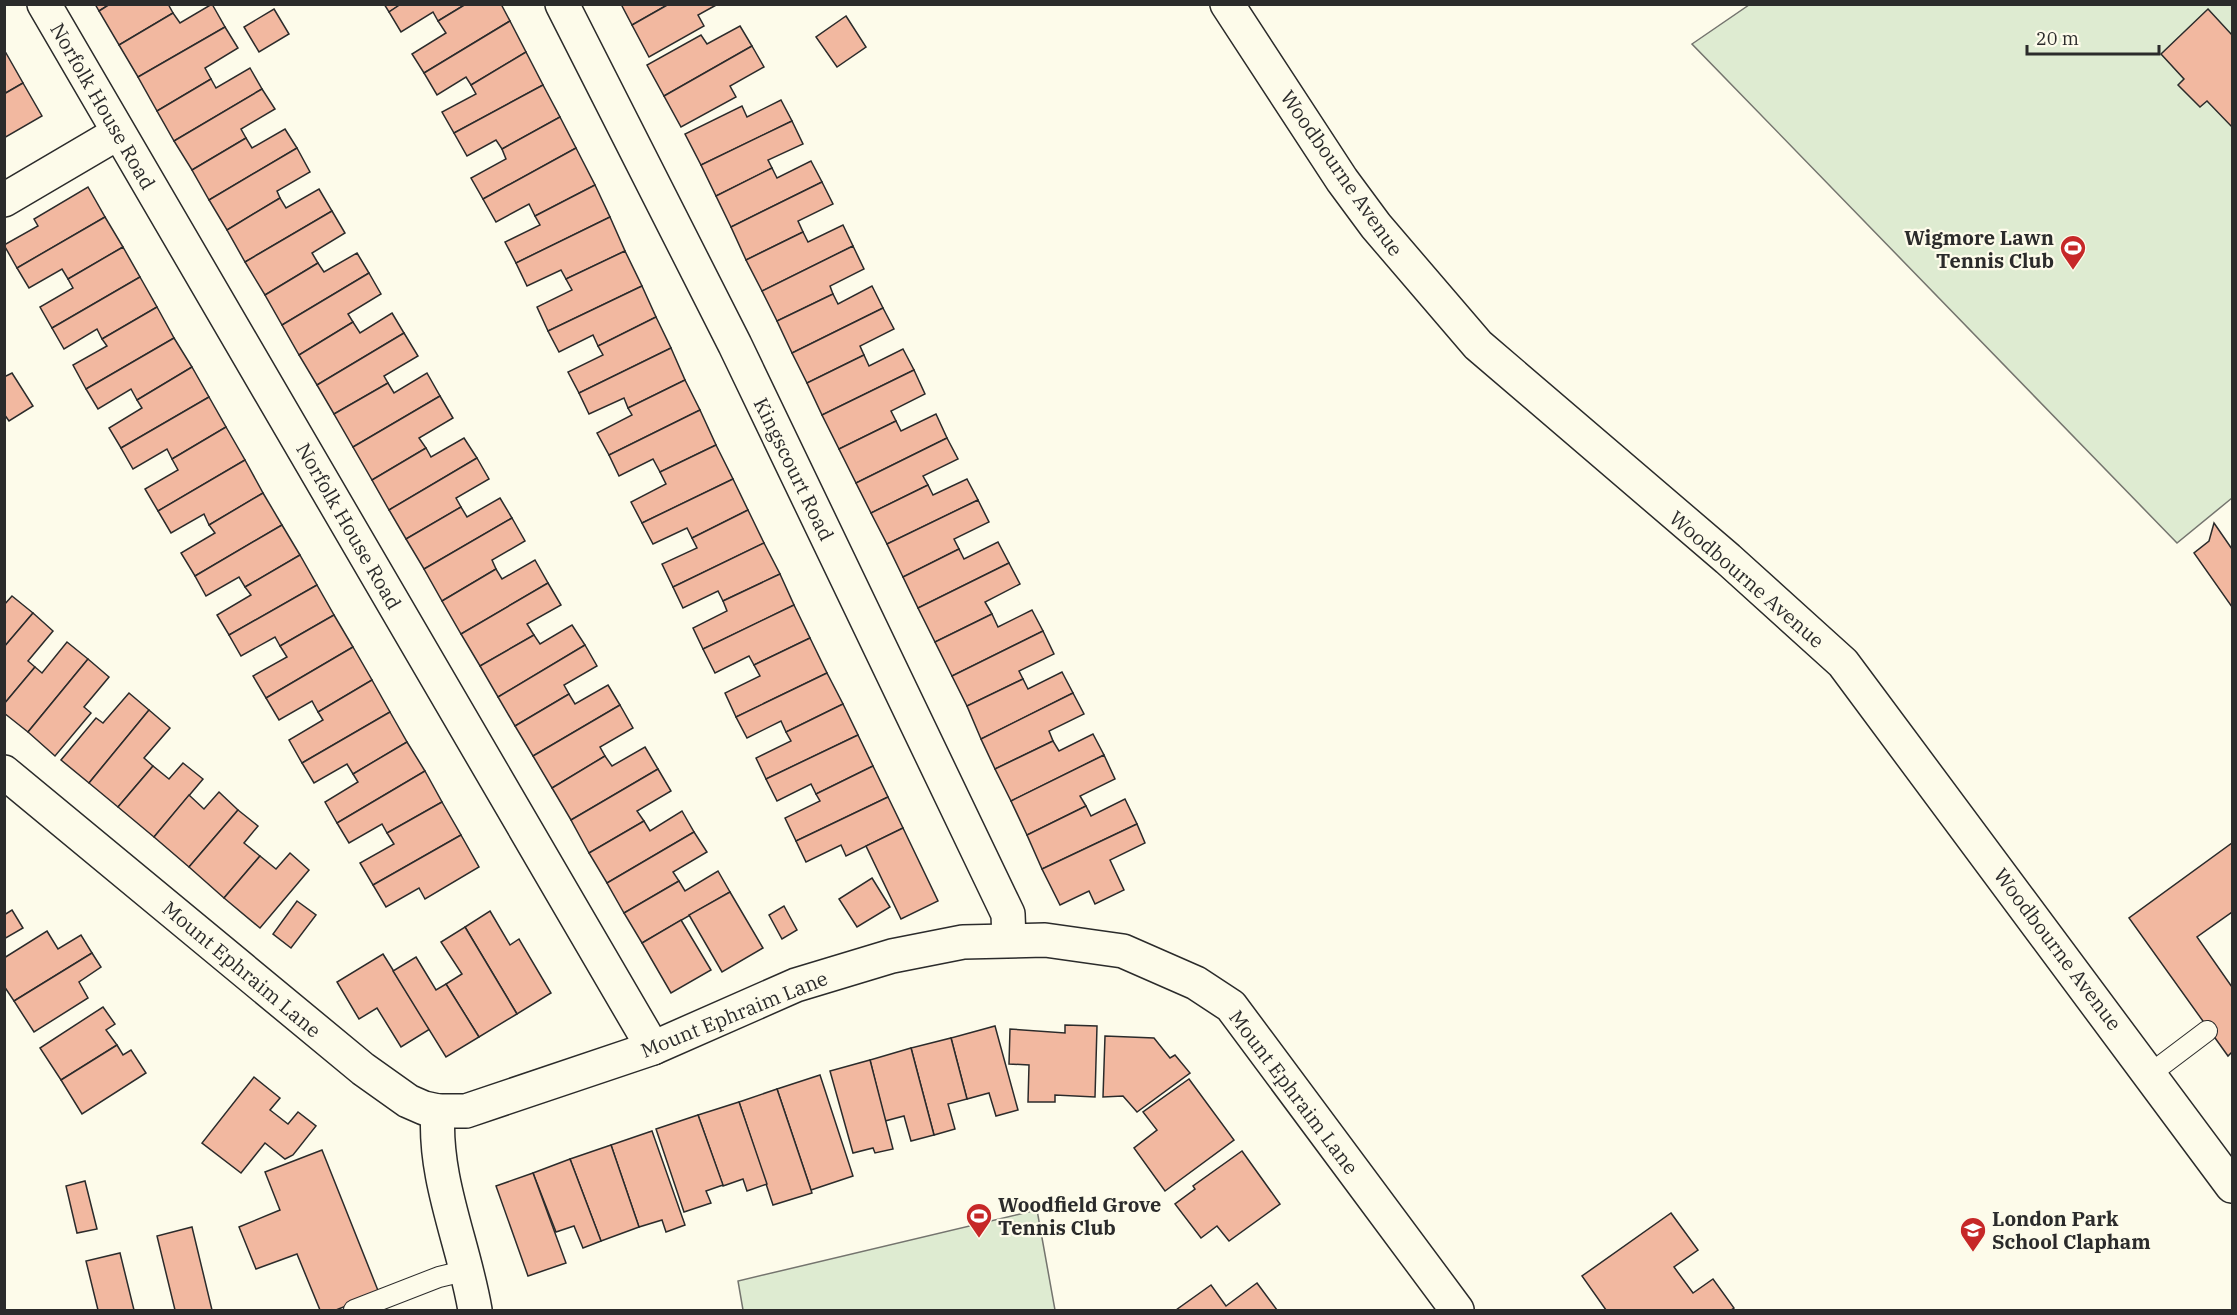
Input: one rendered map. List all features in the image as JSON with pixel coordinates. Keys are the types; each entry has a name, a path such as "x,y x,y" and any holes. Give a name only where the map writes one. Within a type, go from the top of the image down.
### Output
{"street":[{"name":"Norfolk House Road","path":"44,4 653,1048"},
{"name":"Kingscourt Road","path":"562,4 735,345 1008,915 1009,940"},
{"name":"Woodbourne Avenue","path":"1227,4 1362,208 1478,345 1728,559 1843,663 2232,1186"},
{"path":"4,200 118,133"},
{"name":"Mount Ephraim Lane","path":"4,772 363,1069 408,1101 438,1111 466,1111 653,1048 796,985 881,959 963,942 1009,940 1045,940 1124,951 1196,983 1231,1006 1457,1311"},
{"path":"438,1111 436,1132 445,1191 468,1270 475,1311"}],"lane":[{"path":"2150,1074 2207,1031"},
{"path":"354,1311 439,1277 468,1270"}],"green space":[{"name":"Wigmore Lawn Tennis Club","path":"1749,5 2232,5 2232,498 2177,543 1692,44"},
{"name":"Woodfield Grove Tennis Club","path":"1037,1210 1055,1310 743,1310 738,1281"}],"building":[{"path":"95,4 110,4 99,11"},
{"path":"110,4 168,4 173,13 119,45 99,11"},
{"path":"212,4 225,27 138,77 119,45 173,13 180,23"},
{"path":"384,4 401,4 389,12"},
{"path":"401,4 466,4 438,21 433,12 401,32 389,12"},
{"path":"466,4 501,4 510,21 424,73 412,54 446,33 438,21"},
{"path":"621,4 669,4 632,25"},
{"path":"669,4 718,4 698,15 704,26 649,57 632,25"},
{"path":"274,9 289,34 259,52 244,27"},
{"path":"2208,9 2232,35 2232,127 2207,101 2200,107 2178,85 2184,79 2161,54"},
{"path":"846,16 866,47 837,67 816,37"},
{"path":"510,21 526,52 471,85 466,77 437,95 424,73"},
{"path":"740,26 752,46 664,96 647,65 701,35 707,44"},
{"path":"225,27 238,48 205,68 211,79 157,111 138,77"},
{"path":"752,46 764,67 730,86 736,97 681,127 664,96"},
{"path":"526,52 543,85 454,133 442,112 476,94 471,85"},
{"path":"6,53 23,83 4,94 4,54"},
{"path":"250,68 262,89 174,141 157,111 211,79 216,88"},
{"path":"23,83 42,116 4,138 4,94"},
{"path":"543,85 560,117 502,149 496,140 467,156 454,133"},
{"path":"262,89 275,109 241,129 246,138 192,170 174,141"},
{"path":"781,100 792,121 701,165 685,134 742,106 747,117"},
{"path":"560,117 576,148 483,199 471,178 506,159 502,149"},
{"path":"792,121 803,144 768,160 772,168 716,196 701,165"},
{"path":"285,129 297,148 209,200 192,170 246,138 252,148"},
{"path":"297,148 310,172 277,191 280,198 227,230 209,200"},
{"path":"576,148 595,185 535,216 529,204 496,222 483,199"},
{"path":"811,161 822,182 731,227 716,196 772,168 777,178"},
{"path":"822,182 833,204 798,221 803,232 746,260 731,227"},
{"path":"595,185 610,217 516,263 505,242 540,225 535,216"},
{"path":"88,187 105,217 17,268 4,245 38,226 34,219"},
{"path":"319,189 332,211 245,262 227,230 280,198 286,208"},
{"path":"332,211 345,233 312,253 318,263 265,295 245,262"},
{"path":"105,217 123,247 68,279 62,269 29,288 17,268"},
{"path":"610,217 625,251 566,279 561,270 527,286 516,263"},
{"path":"843,225 853,246 762,291 746,260 803,232 808,242"},
{"path":"853,246 864,269 830,286 833,294 777,321 762,291"},
{"path":"123,247 140,277 52,328 40,307 73,288 68,279"},
{"path":"625,251 642,286 548,331 537,307 572,290 566,279"},
{"path":"357,253 369,273 282,325 265,295 318,263 324,272"},
{"path":"369,273 381,294 348,314 353,322 299,355 282,325"},
{"path":"140,277 157,307 102,339 97,329 64,349 52,328"},
{"path":"642,286 656,317 598,346 593,335 559,352 548,331"},
{"path":"872,286 883,308 792,353 777,321 833,294 838,304"},
{"path":"157,307 174,338 86,389 73,365 107,346 102,339"},
{"path":"883,308 894,329 860,346 864,355 807,383 792,353"},
{"path":"392,313 404,333 317,385 299,355 353,322 360,333"},
{"path":"656,317 671,348 579,393 568,372 603,355 598,346"},
{"path":"404,333 418,356 384,376 388,383 334,414 317,385"},
{"path":"174,338 192,367 137,400 131,389 98,409 86,389"},
{"path":"671,348 685,380 628,408 624,398 589,414 579,393"},
{"path":"903,349 914,370 822,415 807,383 864,355 869,366"},
{"path":"192,367 209,397 121,448 109,428 142,408 137,400"},
{"path":"914,370 925,394 891,411 896,421 839,449 822,415"},
{"path":"12,373 33,406 9,421 4,414 4,377"},
{"path":"427,373 440,396 353,447 334,414 388,383 394,393"},
{"path":"685,380 700,410 609,455 597,433 632,415 628,408"},
{"path":"440,396 453,418 419,438 426,448 372,480 353,447"},
{"path":"209,397 226,427 172,459 167,449 133,469 121,448"},
{"path":"700,410 716,445 660,472 653,459 619,476 609,455"},
{"path":"936,414 947,438 856,483 839,449 896,421 901,431"},
{"path":"226,427 245,460 158,511 145,489 178,470 172,459"},
{"path":"464,438 477,458 389,510 372,480 426,448 431,457"},
{"path":"947,438 958,459 923,476 928,485 871,513 856,483"},
{"path":"716,445 733,479 642,523 631,502 666,484 660,472"},
{"path":"477,458 489,479 456,498 461,507 406,539 389,510"},
{"path":"245,460 263,493 209,525 204,514 171,533 158,511"},
{"path":"733,479 748,510 692,538 687,528 653,544 642,523"},
{"path":"967,479 978,500 887,544 871,513 928,485 933,495"},
{"path":"263,493 282,525 195,576 181,553 215,533 209,525"},
{"path":"500,498 512,518 424,569 406,539 461,507 467,517"},
{"path":"978,500 989,522 954,539 959,549 903,577 887,544"},
{"path":"748,510 764,543 673,587 662,564 697,548 692,538"},
{"path":"512,518 525,541 492,560 496,569 442,601 424,569"},
{"path":"2214,523 2232,549 2232,607 2194,553 2209,541"},
{"path":"282,525 300,555 245,587 239,577 206,596 195,576"},
{"path":"998,542 1009,563 918,608 903,577 959,549 964,559"},
{"path":"764,543 780,574 723,601 718,591 683,608 673,587"},
{"path":"300,555 317,585 229,635 217,615 251,595 245,587"},
{"path":"535,560 548,583 461,634 442,601 496,569 502,579"},
{"path":"1009,563 1020,584 985,602 992,614 935,642 918,608"},
{"path":"780,574 794,605 703,649 693,628 727,611 723,601"},
{"path":"548,583 561,605 527,624 534,635 480,666 461,634"},
{"path":"317,585 334,615 280,646 275,637 241,656 229,635"},
{"path":"12,596 33,613 4,647 4,605"},
{"path":"794,605 810,638 754,665 749,656 715,673 703,649"},
{"path":"1032,610 1043,631 952,676 935,642 992,614 998,627"},
{"path":"33,613 53,631 28,661 35,667 4,704 4,647"},
{"path":"334,615 353,647 266,698 253,676 287,657 280,646"},
{"path":"572,625 585,645 498,697 480,666 534,635 540,644"},
{"path":"1043,631 1054,654 1019,671 1023,679 967,706 952,676"},
{"path":"810,638 827,673 736,717 725,693 760,676 754,665"},
{"path":"67,642 88,659 28,732 4,713 4,704 35,667 42,673"},
{"path":"585,645 597,666 564,685 569,694 515,726 498,697"},
{"path":"353,647 372,680 318,712 312,701 279,720 266,698"},
{"path":"88,659 109,677 84,707 91,713 55,756 28,732"},
{"path":"1062,672 1073,693 981,739 967,706 1023,679 1028,689"},
{"path":"827,673 843,704 786,732 781,721 747,738 736,717"},
{"path":"372,680 390,712 302,763 289,740 323,720 318,712"},
{"path":"608,685 620,705 533,756 515,726 569,694 575,704"},
{"path":"129,693 149,710 89,783 61,760 96,718 103,723"},
{"path":"1073,693 1084,714 1049,731 1053,741 995,769 981,739"},
{"path":"843,704 858,735 766,779 756,758 791,741 786,732"},
{"path":"620,705 633,728 600,747 605,756 552,788 533,756"},
{"path":"149,710 170,728 144,758 153,766 118,807 89,783"},
{"path":"390,712 407,742 353,774 347,764 314,783 302,763"},
{"path":"1093,734 1104,755 1011,801 995,769 1053,741 1059,751"},
{"path":"858,735 873,766 816,794 811,784 777,801 766,779"},
{"path":"407,742 425,771 337,823 325,802 358,782 353,774"},
{"path":"645,747 658,769 571,820 552,788 605,756 612,766"},
{"path":"1104,755 1115,779 1080,796 1086,806 1027,835 1011,801"},
{"path":"183,763 203,779 154,837 118,807 153,766 169,779"},
{"path":"873,766 888,797 796,841 785,818 820,801 816,794"},
{"path":"658,769 671,791 637,811 644,821 589,853 571,820"},
{"path":"425,771 442,802 387,833 382,824 349,843 337,823"},
{"path":"219,792 238,810 189,867 154,837 189,795 204,809"},
{"path":"888,797 903,828 846,856 841,845 806,862 796,841"},
{"path":"1125,799 1137,824 1042,869 1027,835 1086,806 1091,816"},
{"path":"442,802 461,835 373,885 360,863 394,844 387,833"},
{"path":"238,810 258,826 244,843 260,856 224,898 189,867"},
{"path":"682,811 694,832 607,883 589,853 644,821 650,831"},
{"path":"1137,824 1145,843 1110,860 1124,890 1095,904 1089,891 1060,905 1042,869"},
{"path":"903,828 938,901 901,919 866,846"},
{"path":"694,832 707,852 673,872 679,881 624,913 607,883"},
{"path":"461,835 479,867 425,899 419,888 386,907 373,885"},
{"path":"2232,843 2232,912 2197,937 2232,987 2232,1052 2228,1056 2129,918"},
{"path":"290,853 309,870 260,928 224,898 260,856 276,869"},
{"path":"718,871 730,892 642,943 624,913 679,881 685,891"},
{"path":"872,878 890,907 857,927 839,899"},
{"path":"730,892 763,948 722,972 689,915"},
{"path":"297,901 316,915 291,948 273,934"},
{"path":"784,906 797,930 782,939 769,915"},
{"path":"12,910 23,928 4,939 4,915"},
{"path":"490,911 510,945 519,939 551,993 517,1014 465,927"},
{"path":"681,920 711,970 671,993 642,943"},
{"path":"465,927 517,1014 479,1037 446,984 462,974 441,942"},
{"path":"47,931 58,949 81,935 92,953 14,1001 4,986 4,958"},
{"path":"92,953 101,967 79,982 88,998 34,1032 14,1001"},
{"path":"383,954 430,1029 401,1047 377,1008 359,1019 337,982"},
{"path":"416,957 436,990 446,984 479,1037 446,1057 393,971"},
{"path":"103,1007 115,1024 106,1030 117,1045 61,1080 40,1048"},
{"path":"1065,1025 1097,1026 1095,1097 1055,1095 1055,1102 1028,1102 1029,1065 1009,1064 1010,1029 1065,1033"},
{"path":"995,1026 1018,1110 996,1116 989,1093 967,1099 951,1038"},
{"path":"1105,1036 1154,1038 1170,1058 1175,1055 1190,1073 1137,1112 1123,1096 1103,1097"},
{"path":"951,1038 967,1099 948,1104 955,1129 934,1135 911,1048"},
{"path":"117,1045 123,1055 131,1050 146,1073 82,1114 61,1080"},
{"path":"911,1048 934,1135 911,1141 904,1116 885,1121 870,1060"},
{"path":"870,1060 893,1149 875,1153 873,1148 853,1153 830,1071"},
{"path":"820,1075 853,1176 811,1190 777,1089"},
{"path":"254,1077 280,1098 270,1110 288,1124 298,1112 316,1126 293,1155 285,1159 265,1143 241,1173 202,1143"},
{"path":"1189,1079 1234,1140 1165,1191 1134,1148 1157,1130 1143,1112"},
{"path":"777,1089 812,1193 773,1205 739,1102"},
{"path":"739,1102 767,1184 747,1191 743,1179 723,1186 698,1115"},
{"path":"698,1115 723,1185 706,1191 711,1203 684,1212 656,1129"},
{"path":"652,1131 685,1225 666,1232 662,1220 639,1227 611,1145"},
{"path":"611,1145 639,1227 601,1241 570,1159"},
{"path":"322,1150 379,1293 336,1310 320,1310 297,1254 256,1269 239,1227 280,1210 265,1172"},
{"path":"1242,1151 1280,1204 1229,1241 1217,1226 1201,1238 1175,1204 1195,1189 1193,1186"},
{"path":"570,1159 601,1241 583,1248 574,1226 556,1232 533,1173"},
{"path":"533,1173 566,1263 528,1276 496,1186"},
{"path":"85,1181 97,1229 77,1233 66,1186"},
{"path":"1671,1213 1698,1250 1674,1267 1693,1293 1713,1279 1734,1308 1731,1310 1606,1310 1582,1276"},
{"path":"192,1227 212,1310 175,1310 157,1236"},
{"path":"120,1253 134,1310 98,1310 86,1261"},
{"path":"1257,1283 1277,1310 1176,1310 1211,1285 1226,1306"}],"place":[{"name":"Wigmore Lawn Tennis Club","path":"2073,271"},
{"name":"Woodfield Grove Tennis Club","path":"979,1239"},
{"name":"London Park School Clapham","path":"1973,1253"}]}
